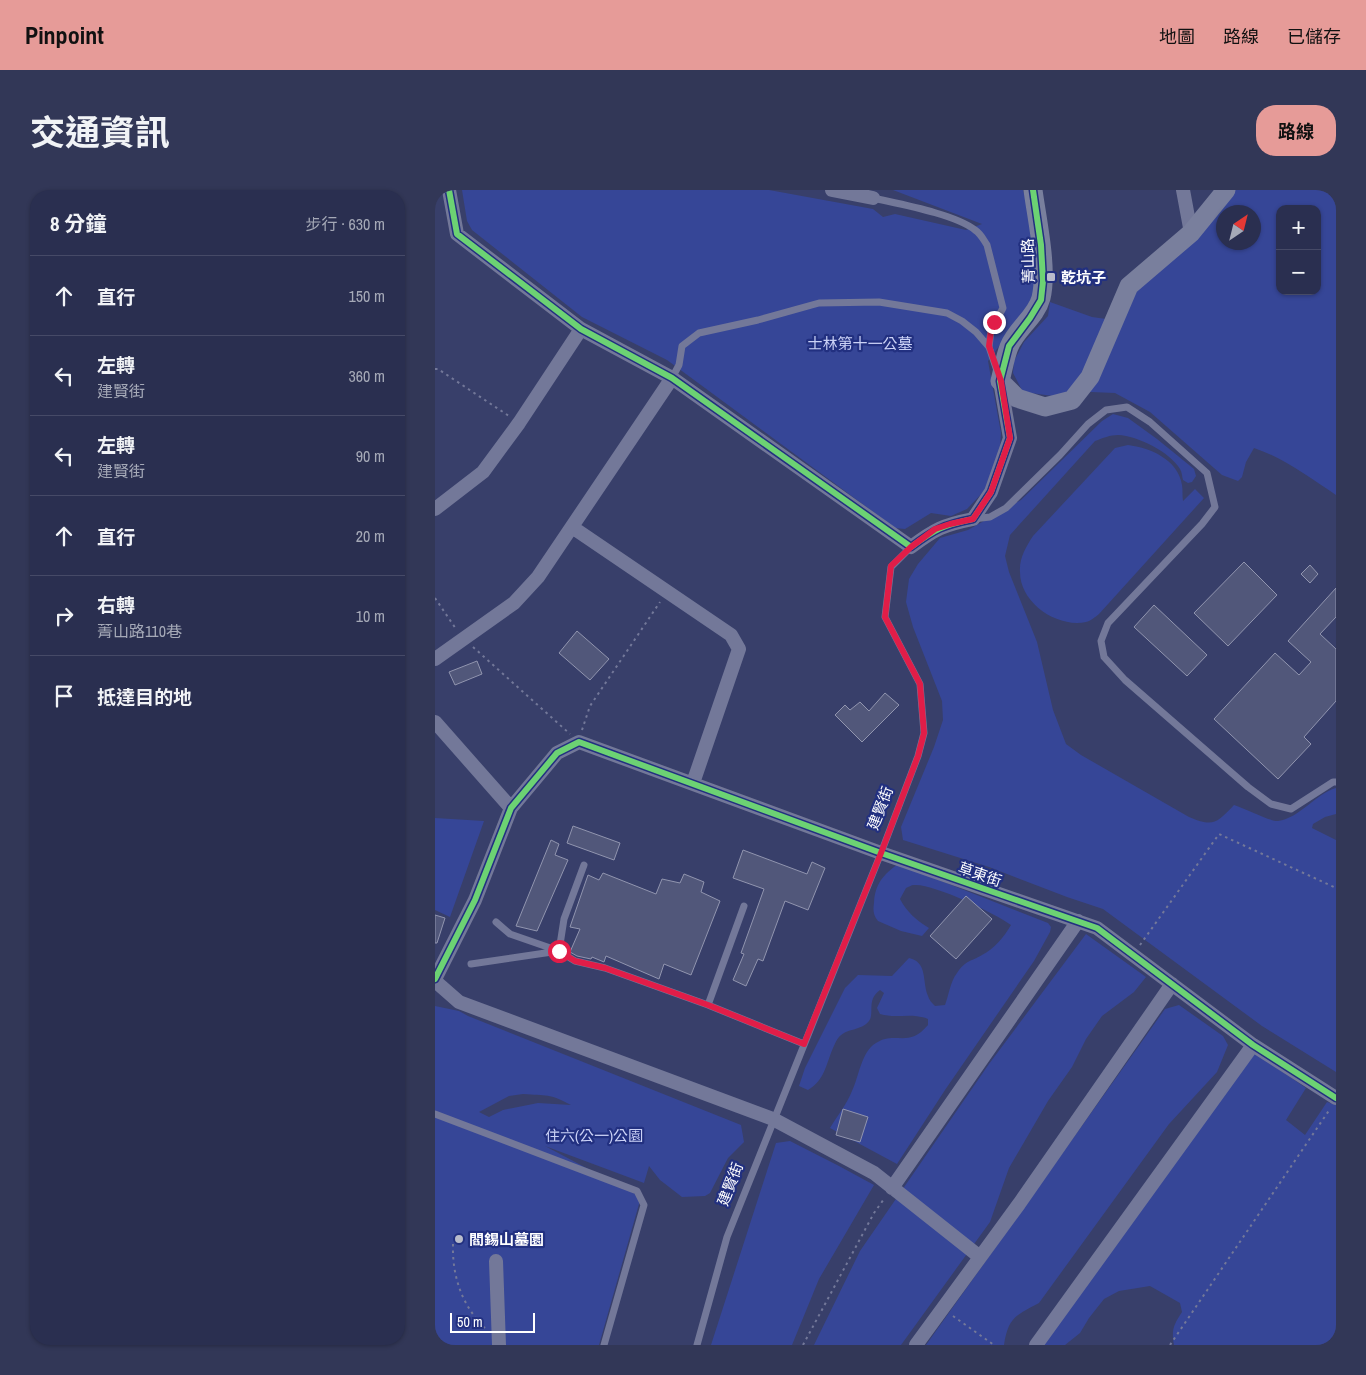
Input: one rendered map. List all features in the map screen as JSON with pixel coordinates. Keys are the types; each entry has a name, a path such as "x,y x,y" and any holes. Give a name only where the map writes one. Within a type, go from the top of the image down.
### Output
{"street":[{"path":"449,190 457,234 581,329 672,378 911,547"},
{"path":"832,190 873,198"},
{"name":"菁山路","path":"1001,381 1009,346 1041,300 1043,281 1041,245 1033,190"},
{"path":"1183,190 1191,233"},
{"path":"1001,381 1017,398 1045,407 1072,400 1090,377 1129,286 1191,233 1227,190"},
{"path":"435,509 483,472 519,423 581,329"},
{"path":"435,659 514,603 539,577 672,378"},
{"path":"973,519 991,492 1010,438 1001,381"},
{"name":"建賢街","path":"911,547 935,529 973,519"},
{"path":"572,527 731,635 739,649 693,783"},
{"path":"435,722 511,808"},
{"path":"579,742 557,753 511,808 475,900 435,980 459,1002 773,1119 874,1174 980,1257"},
{"name":"草東街","path":"579,742 881,853 1097,928 1333,1103"},
{"path":"892,1188 1078,922"},
{"path":"916,1345 1172,984"},
{"path":"1036,1345 1253,1045"},
{"path":"496,1261 499,1343"}],"lane":[{"path":"873,198 914,207 966,224 982,236 987,245 1003,308 991,330 989,346 1001,381"},
{"path":"672,378 679,365 683,346 699,333 819,303 879,302 947,313 969,326 989,346"},
{"path":"973,519 990,517 1006,508 1060,455 1088,424 1106,410 1127,407 1150,422 1207,473 1215,507 1202,524 1108,623 1101,641 1104,657 1139,693 1248,787 1271,804 1291,809 1335,781"},
{"name":"建賢街","path":"697,1345 727,1237 918,756 924,733 920,684 885,617 891,566 911,547"},
{"path":"559,951 564,919 584,865"},
{"path":"708,1005 744,906"},
{"path":"496,922 510,934 559,951 575,961 605,968 708,1005 804,1044"},
{"path":"471,964 559,951"},
{"path":"435,1114 637,1191 644,1205 604,1345"}],"path":[{"path":"435,369 438,369 519,423"},
{"path":"435,598 463,639 579,742 590,706 667,591"},
{"path":"1133,956 1219,834 1336,888"},
{"path":"1170,1345 1333,1103"},
{"path":"803,1345 875,1213 892,1188"},
{"path":"453,1244 452,1262 455,1276 466,1304 478,1321 499,1343"},
{"path":"943,1309 994,1345"}],"green space":[{"name":"士林第十一公墓","path":"462,190 769,190 873,209 883,217 895,214 966,230 982,224 893,190 1023,190 1030,215 1037,284 1030,305 988,361 1001,433 999,465 987,488 967,509 951,516 931,513 905,529 895,528 667,360 582,317 472,230 467,221"},
{"path":"1231,190 1336,190 1336,495 1307,475 1254,448 1246,462 1242,477 1238,481 1222,475 1150,412 1115,393 1091,392 1053,396 1023,392 1013,373 1014,361 1024,342 1048,316 1050,302 1092,317 1120,321 1133,291 1216,205 1216,250 1261,250 1261,205 1216,205"},
{"path":"1113,414 1128,418 1157,439 1194,469 1196,476 1192,482 1188,483 1183,480 1181,470 1169,457 1153,446 1135,438 1118,435 1107,437 1095,441 1010,535 1005,556 1009,572 1037,642 1053,710 1066,744 1081,755 1189,817 1204,822 1209,823 1218,820 1234,805 1275,821 1286,819 1321,795 1336,788 1336,814 1325,817 1313,824 1312,828 1336,840 1336,1072 1262,1026 1103,909 989,867 903,840 901,827 943,720 942,701 913,627 906,602 909,579 918,564 940,538 968,530 1021,500 1102,421"},
{"path":"1128,445 1154,452 1162,456 1175,468 1182,487 1183,501 1195,489 1204,498 1094,618 1090,621 1075,623 1052,617 1042,611 1026,594 1020,572 1023,553 1033,536 1115,448"},
{"path":"435,818 484,821 450,917 435,910"},
{"path":"898,864 1048,923 1051,927 1034,961 945,1090 897,1164 830,1128 850,1096 864,1058 871,1047 883,1039 914,1036 928,1025 928,1019 916,1016 880,1014 877,1008 884,993 880,990 873,998 869,1021 842,1034 838,1038 822,1077 808,1090 799,1086 805,1068 845,988 858,975 892,976 909,958 915,960 922,968 928,997 935,1006 945,1005 953,980 960,969 966,963 995,946 1011,925 978,907 948,894 935,889 914,885 906,888 900,899 912,915 929,928 922,936 901,931 878,921 874,910 876,890 884,876"},
{"path":"1086,934 1146,977 1134,992 1102,1016 1086,1039 1072,1067 1048,1101 1009,1168 990,1222 901,1345 814,1345 860,1251 989,1064"},
{"path":"1179,1005 1223,1036 1228,1045 1217,1072 1169,1124 1039,1303 1014,1318 1008,1329 1004,1345 926,1345 1165,1009"},
{"name":"住六(公一)公園","path":"435,1006 459,1011 741,1125 744,1142 728,1158 710,1193 705,1196 682,1197 660,1180 649,1166 644,1183 545,1146 641,1197 599,1345 435,1345","holes":["523,1094 552,1097 571,1105 538,1103 503,1110 489,1117 479,1112 509,1096"]},
{"path":"1257,1054 1306,1088 1286,1120 1305,1135 1327,1102 1336,1105 1336,1345 1174,1345 1174,1327 1182,1312 1180,1303 1150,1286 1119,1291 1104,1299 1080,1333 1065,1345 1041,1345 1251,1055"},
{"path":"790,1141 874,1185 819,1279 792,1345 711,1345 776,1143"}],"building":[{"path":"1244,562 1277,595 1228,646 1194,613"},
{"path":"1310,565 1318,574 1310,583 1301,574"},
{"path":"1336,588 1336,617 1320,634 1336,649 1336,701 1304,737 1311,744 1278,779 1214,719 1275,653 1299,675 1311,662 1288,641"},
{"path":"1154,605 1207,655 1187,676 1134,627"},
{"path":"577,631 609,659 590,680 559,653"},
{"path":"477,661 482,674 455,685 449,672"},
{"path":"885,693 899,705 862,742 835,715 845,705 850,710 860,702 869,711"},
{"path":"573,826 620,843 614,860 567,843"},
{"path":"551,840 559,844 555,855 568,860 537,931 516,926"},
{"path":"743,850 807,874 812,862 825,868 808,910 785,901 763,961 758,959 746,986 733,980 744,954 741,953 764,889 733,878"},
{"path":"603,873 656,894 662,879 680,883 684,874 704,882 701,892 720,901 691,975 664,964 659,979 606,956 604,962 592,957 591,959 577,956 570,952 580,929 570,927 588,875 599,880"},
{"path":"966,896 992,919 956,959 930,936"},
{"path":"435,915 445,918 437,943 435,943"},
{"path":"843,1109 868,1117 860,1142 836,1135"}],"cycle path":[{"path":"449,190 457,234 581,329 672,378 911,547 940,528 973,519 991,492 1010,438 1000,381 1009,346 1041,300 1043,281 1041,245 1033,190"},
{"path":"435,979 475,900 511,808 557,753 579,742 881,853 1097,928 1253,1045 1336,1098"}],"place":[{"name":"乾坑子","path":"1051,277"},
{"name":"閻錫山墓園","path":"459,1239"}],"route":[{"path":"559,951 575,961 605,968 708,1005 804,1044 881,853 918,756 924,733 920,684 885,617 891,566 911,547 935,529 973,519 991,492 1010,438 1001,381 989,346 994,322"}]}
